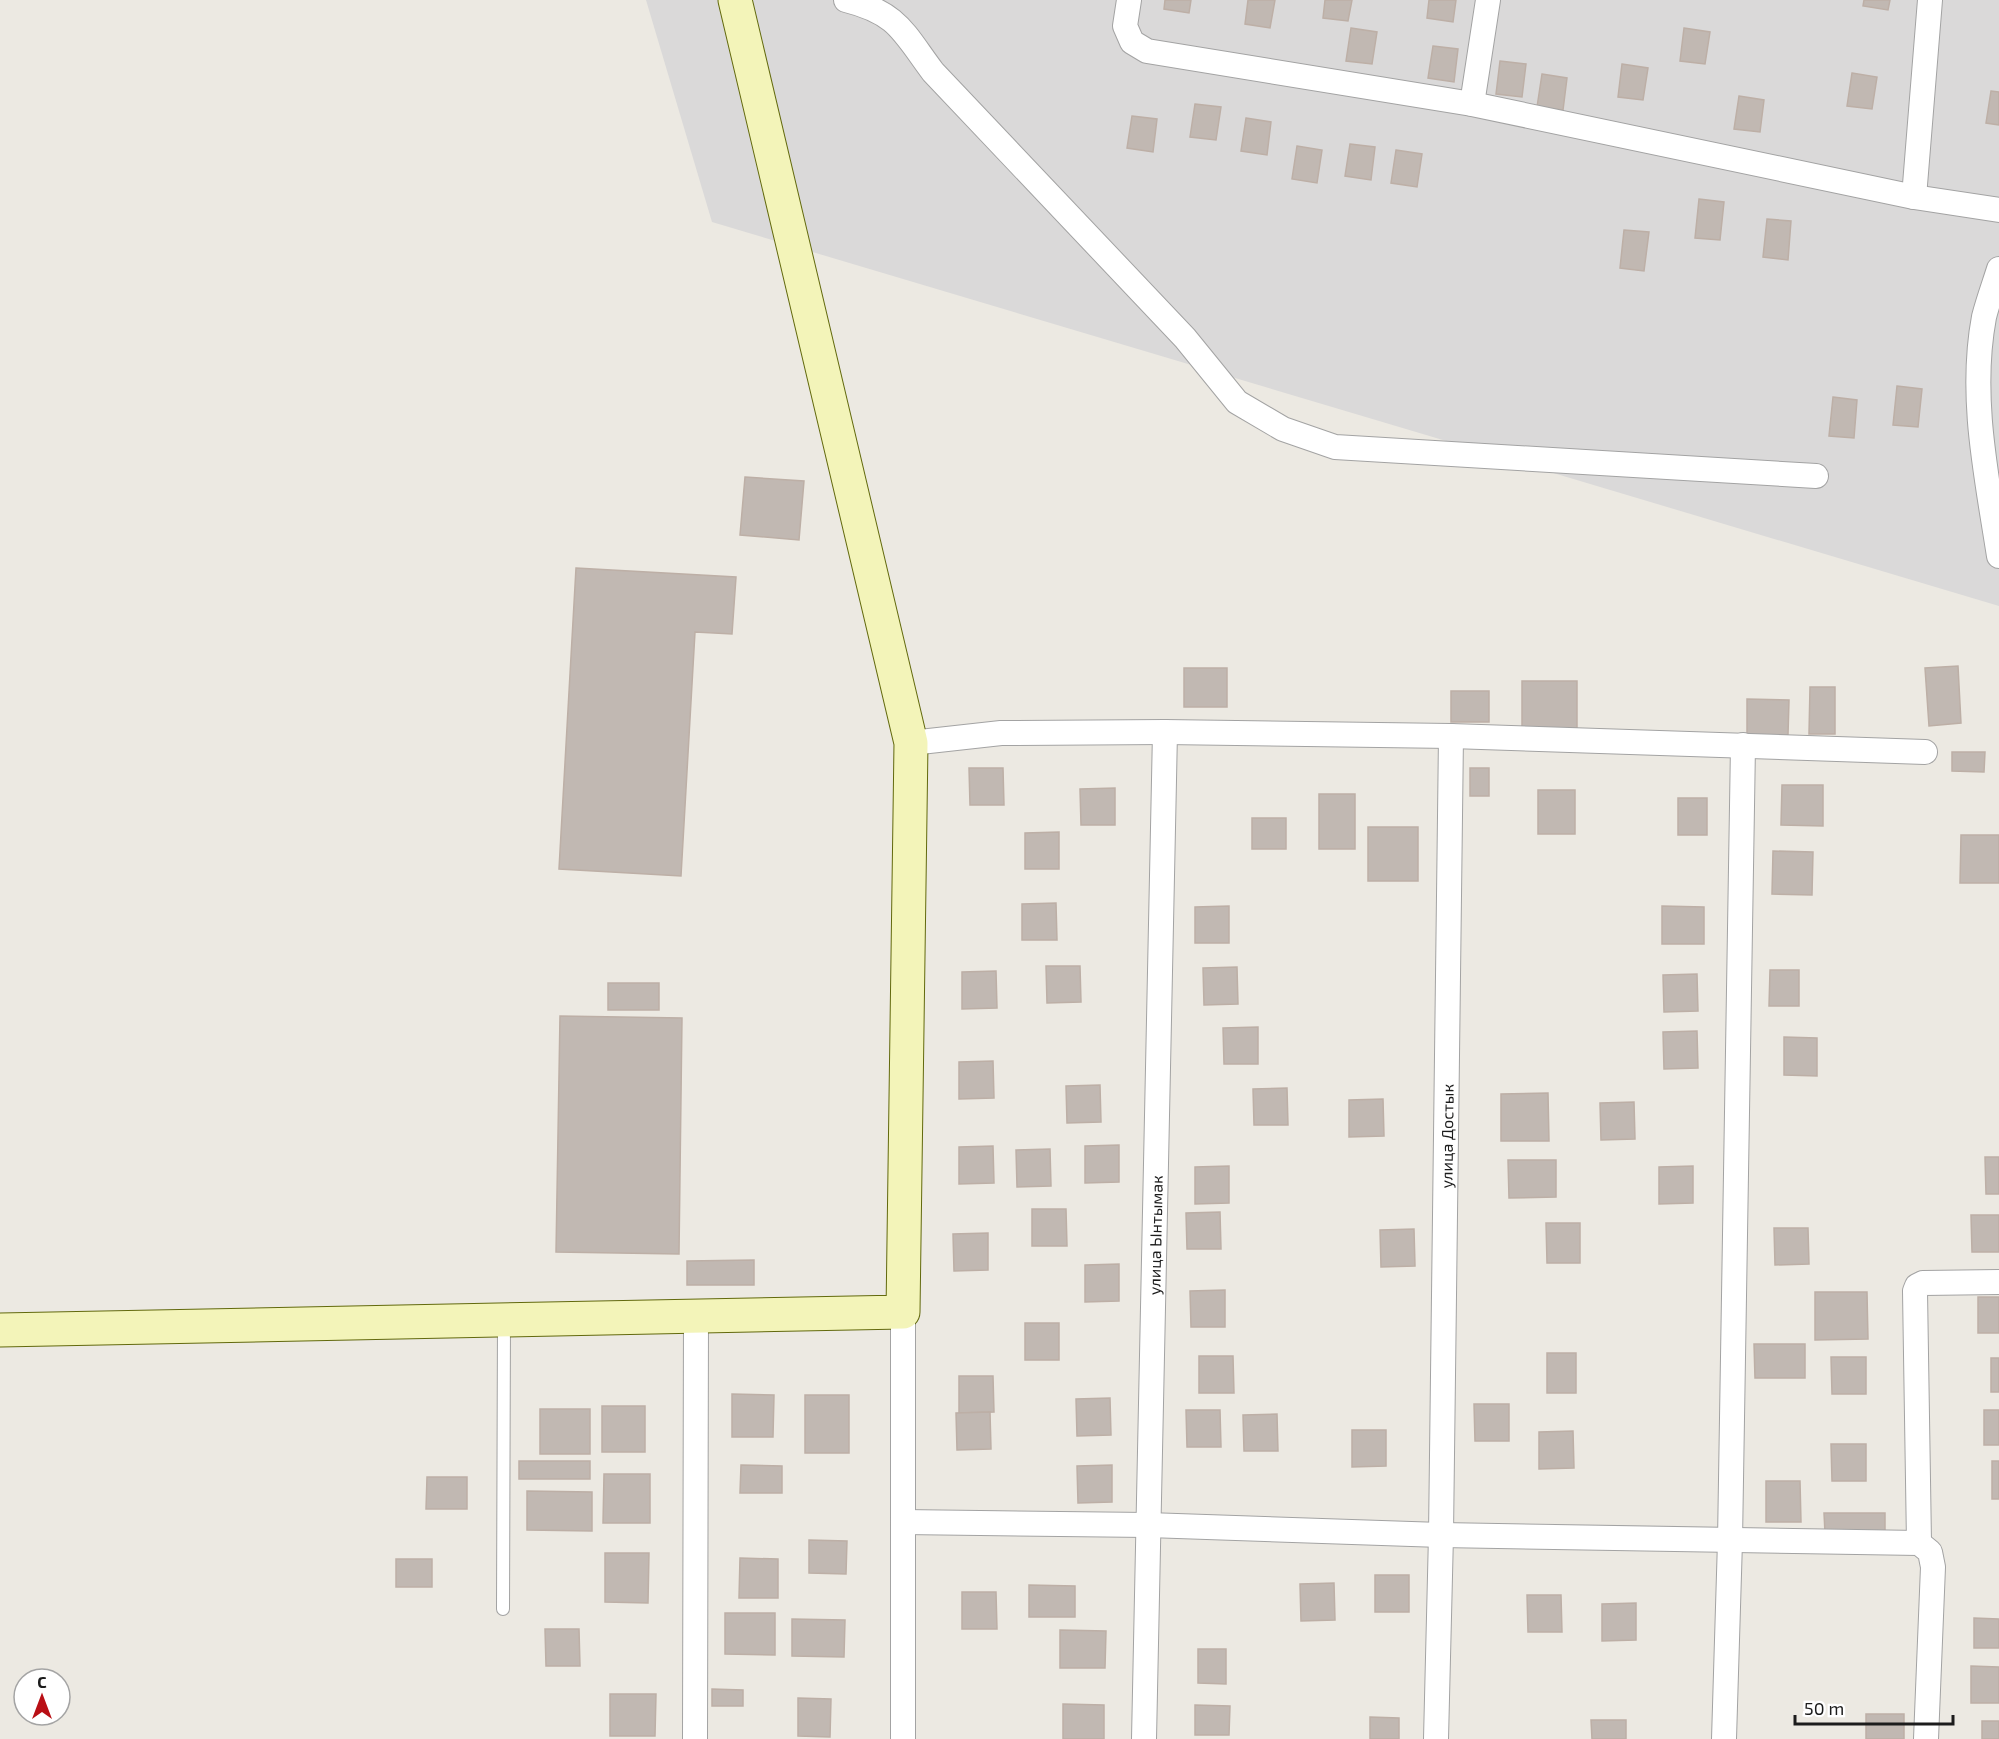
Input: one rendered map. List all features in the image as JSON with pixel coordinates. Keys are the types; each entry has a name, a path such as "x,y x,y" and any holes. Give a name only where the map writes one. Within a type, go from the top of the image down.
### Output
{"street":[{"path":"735,0 911,743 903,1312 903,1739"},
{"path":"846,0 871,6 897,23 933,72 1185,338 1237,402 1283,429 1335,447 1816,476"},
{"path":"1129,0 1125,26 1132,42 1147,51 1472,104 1914,198 1999,210"},
{"path":"1472,104 1488,0"},
{"path":"1914,198 1930,0"},
{"path":"1999,269 1984,317 1978,393 1980,438 1999,556"},
{"path":"911,743 1001,733 1165,732 1452,736 1925,752"},
{"name":"улица Ынтымак","path":"1144,1739 1165,732"},
{"name":"улица Достык","path":"1436,1739 1452,736"},
{"path":"1724,1739 1730,1541 1743,745"},
{"path":"1919,1544 1915,1291 1917,1286 1923,1283 1999,1282"},
{"path":"0,1330 903,1312"},
{"path":"695,1739 696,1317"},
{"path":"903,1522 1148,1525 1441,1535 1919,1544 1930,1552 1933,1567 1926,1739"}],"lane":[{"path":"503,1609 504,1319"}],"shaded area":[{"path":"646,0 1999,0 1999,606 712,222"}],"building":[{"path":"1165,0 1191,0 1189,13 1164,9"},
{"path":"1248,0 1275,0 1270,28 1245,24"},
{"path":"1325,0 1352,0 1348,21 1323,18"},
{"path":"1429,0 1456,0 1453,22 1427,18"},
{"path":"1864,0 1890,0 1888,10 1863,6"},
{"path":"1351,28 1377,32 1372,64 1346,61"},
{"path":"1684,28 1710,32 1705,64 1680,61"},
{"path":"1433,46 1458,49 1454,82 1428,78"},
{"path":"1500,61 1526,64 1522,97 1496,94"},
{"path":"1622,64 1648,68 1643,100 1618,97"},
{"path":"1852,73 1877,77 1872,109 1847,106"},
{"path":"1542,74 1567,78 1563,110 1537,107"},
{"path":"1991,91 1999,92 1999,125 1986,123"},
{"path":"1739,96 1764,100 1760,132 1734,129"},
{"path":"1195,104 1221,107 1216,140 1190,137"},
{"path":"1132,116 1157,119 1153,152 1127,148"},
{"path":"1246,118 1271,122 1267,155 1241,151"},
{"path":"1350,144 1375,147 1371,180 1345,176"},
{"path":"1297,146 1322,150 1317,183 1292,179"},
{"path":"1396,150 1422,154 1417,187 1391,183"},
{"path":"1699,199 1724,202 1720,240 1695,238"},
{"path":"1767,219 1791,221 1788,260 1763,257"},
{"path":"1624,230 1649,232 1644,271 1620,268"},
{"path":"1897,386 1922,389 1918,427 1893,425"},
{"path":"1833,397 1857,400 1854,438 1829,436"},
{"path":"745,477 804,481 799,540 740,535"},
{"path":"576,568 736,577 732,634 695,632 681,876 559,869"},
{"path":"1958,666 1961,723 1929,726 1925,668"},
{"path":"1184,668 1227,668 1227,707 1184,707"},
{"path":"1522,681 1577,681 1577,728 1522,728"},
{"path":"1810,687 1835,687 1835,734 1809,734"},
{"path":"1451,691 1489,691 1489,722 1451,722"},
{"path":"1747,699 1789,700 1788,735 1747,735"},
{"path":"1952,752 1985,752 1984,772 1952,771"},
{"path":"969,768 1003,768 1004,805 970,805"},
{"path":"1470,768 1489,768 1489,796 1470,796"},
{"path":"1782,785 1823,785 1823,826 1781,825"},
{"path":"1115,788 1115,825 1081,825 1080,789"},
{"path":"1538,790 1575,790 1575,834 1538,834"},
{"path":"1319,794 1355,794 1355,849 1319,849"},
{"path":"1678,798 1707,798 1707,835 1678,835"},
{"path":"1252,818 1286,818 1286,849 1252,849"},
{"path":"1368,827 1418,827 1418,881 1368,881"},
{"path":"1059,832 1059,869 1025,869 1025,833"},
{"path":"1961,835 1999,835 1999,883 1960,883"},
{"path":"1773,851 1813,852 1812,895 1772,894"},
{"path":"1056,903 1057,940 1022,940 1022,904"},
{"path":"1229,906 1229,943 1195,943 1195,907"},
{"path":"1662,906 1704,907 1704,944 1662,944"},
{"path":"1046,966 1080,966 1081,1002 1047,1003"},
{"path":"1237,967 1238,1004 1204,1005 1203,968"},
{"path":"1770,970 1799,970 1799,1006 1769,1006"},
{"path":"996,971 997,1008 962,1009 962,972"},
{"path":"1697,974 1698,1011 1664,1012 1663,975"},
{"path":"608,983 659,983 659,1010 608,1010"},
{"path":"560,1016 682,1018 679,1254 556,1252"},
{"path":"1258,1027 1258,1064 1224,1064 1223,1028"},
{"path":"1697,1031 1698,1068 1664,1069 1663,1032"},
{"path":"1784,1037 1817,1038 1817,1076 1784,1075"},
{"path":"993,1061 994,1098 959,1099 959,1062"},
{"path":"1100,1085 1101,1122 1067,1123 1066,1086"},
{"path":"1287,1088 1288,1125 1254,1125 1253,1089"},
{"path":"1548,1093 1549,1141 1501,1141 1501,1094"},
{"path":"1383,1099 1384,1136 1349,1137 1349,1100"},
{"path":"1634,1102 1635,1139 1601,1140 1600,1103"},
{"path":"1119,1145 1119,1182 1085,1183 1085,1146"},
{"path":"993,1146 994,1183 959,1184 959,1147"},
{"path":"1050,1149 1051,1186 1017,1187 1016,1150"},
{"path":"1985,1157 1999,1157 1999,1194 1986,1194"},
{"path":"1508,1160 1556,1160 1556,1197 1509,1198"},
{"path":"1229,1166 1229,1203 1195,1204 1195,1167"},
{"path":"1693,1166 1693,1203 1659,1204 1659,1167"},
{"path":"1032,1209 1066,1209 1067,1246 1032,1246"},
{"path":"1220,1212 1221,1249 1187,1249 1186,1213"},
{"path":"1971,1215 1999,1215 1999,1252 1972,1252"},
{"path":"1546,1223 1580,1223 1580,1263 1547,1263"},
{"path":"1774,1228 1808,1228 1809,1264 1775,1265"},
{"path":"1414,1229 1415,1266 1381,1267 1380,1230"},
{"path":"988,1233 988,1270 954,1271 953,1234"},
{"path":"754,1260 754,1285 687,1285 687,1261"},
{"path":"1119,1264 1119,1301 1085,1302 1085,1265"},
{"path":"1225,1290 1225,1327 1191,1327 1190,1291"},
{"path":"1815,1292 1867,1292 1868,1339 1815,1340"},
{"path":"1978,1297 1999,1297 1999,1333 1978,1333"},
{"path":"1025,1323 1059,1323 1059,1360 1025,1360"},
{"path":"1754,1344 1805,1344 1805,1378 1755,1378"},
{"path":"1547,1353 1576,1353 1576,1393 1547,1393"},
{"path":"1199,1356 1233,1356 1234,1393 1199,1393"},
{"path":"1831,1357 1866,1357 1866,1394 1832,1394"},
{"path":"1991,1358 1999,1358 1999,1392 1991,1392"},
{"path":"959,1376 993,1376 994,1412 959,1413"},
{"path":"732,1394 774,1395 773,1437 732,1437"},
{"path":"805,1395 849,1395 849,1453 805,1453"},
{"path":"1110,1398 1111,1435 1077,1436 1076,1399"},
{"path":"1474,1404 1509,1404 1509,1441 1475,1441"},
{"path":"602,1406 645,1406 645,1452 602,1452"},
{"path":"540,1409 590,1409 590,1454 540,1454"},
{"path":"1186,1410 1220,1410 1221,1447 1187,1447"},
{"path":"1984,1410 1999,1410 1999,1445 1984,1445"},
{"path":"990,1412 991,1449 957,1450 956,1413"},
{"path":"1277,1414 1278,1451 1244,1451 1243,1415"},
{"path":"1352,1430 1386,1430 1386,1466 1352,1467"},
{"path":"1573,1431 1574,1468 1539,1469 1539,1432"},
{"path":"1831,1444 1866,1444 1866,1481 1832,1481"},
{"path":"519,1461 590,1461 590,1479 519,1479"},
{"path":"1992,1461 1999,1461 1999,1499 1992,1499"},
{"path":"741,1465 782,1466 782,1493 740,1493"},
{"path":"1112,1465 1112,1502 1078,1503 1077,1466"},
{"path":"604,1474 650,1474 650,1523 603,1523"},
{"path":"427,1477 467,1477 467,1509 426,1509"},
{"path":"1766,1481 1800,1481 1801,1522 1766,1522"},
{"path":"527,1491 592,1492 592,1531 527,1530"},
{"path":"1824,1513 1885,1513 1885,1533 1825,1533"},
{"path":"809,1540 847,1541 846,1574 809,1573"},
{"path":"605,1553 649,1553 648,1603 605,1602"},
{"path":"740,1558 778,1559 778,1598 739,1598"},
{"path":"396,1559 432,1559 432,1587 396,1587"},
{"path":"1375,1575 1409,1575 1409,1612 1375,1612"},
{"path":"1334,1583 1335,1620 1301,1621 1300,1584"},
{"path":"1029,1585 1075,1586 1075,1617 1029,1617"},
{"path":"962,1592 996,1592 997,1629 962,1629"},
{"path":"1527,1595 1561,1595 1562,1632 1528,1632"},
{"path":"1636,1603 1636,1640 1602,1641 1602,1604"},
{"path":"725,1613 775,1613 775,1655 725,1654"},
{"path":"1974,1618 1999,1619 1999,1648 1974,1648"},
{"path":"792,1619 845,1620 844,1657 792,1656"},
{"path":"545,1629 579,1629 580,1666 546,1666"},
{"path":"1060,1630 1106,1631 1105,1668 1060,1668"},
{"path":"1198,1649 1226,1649 1226,1684 1198,1683"},
{"path":"1971,1666 1999,1667 1999,1703 1971,1703"},
{"path":"712,1689 743,1690 743,1706 712,1706"},
{"path":"610,1694 656,1694 655,1736 610,1736"},
{"path":"798,1698 831,1699 830,1737 798,1736"},
{"path":"1063,1704 1104,1705 1104,1739 1063,1739"},
{"path":"1195,1705 1230,1706 1229,1735 1195,1735"},
{"path":"1866,1714 1904,1714 1904,1739 1866,1739"},
{"path":"1370,1717 1399,1718 1399,1739 1370,1739"},
{"path":"1591,1720 1626,1720 1626,1739 1592,1739"},
{"path":"1982,1721 1999,1721 1999,1739 1982,1739"}]}
